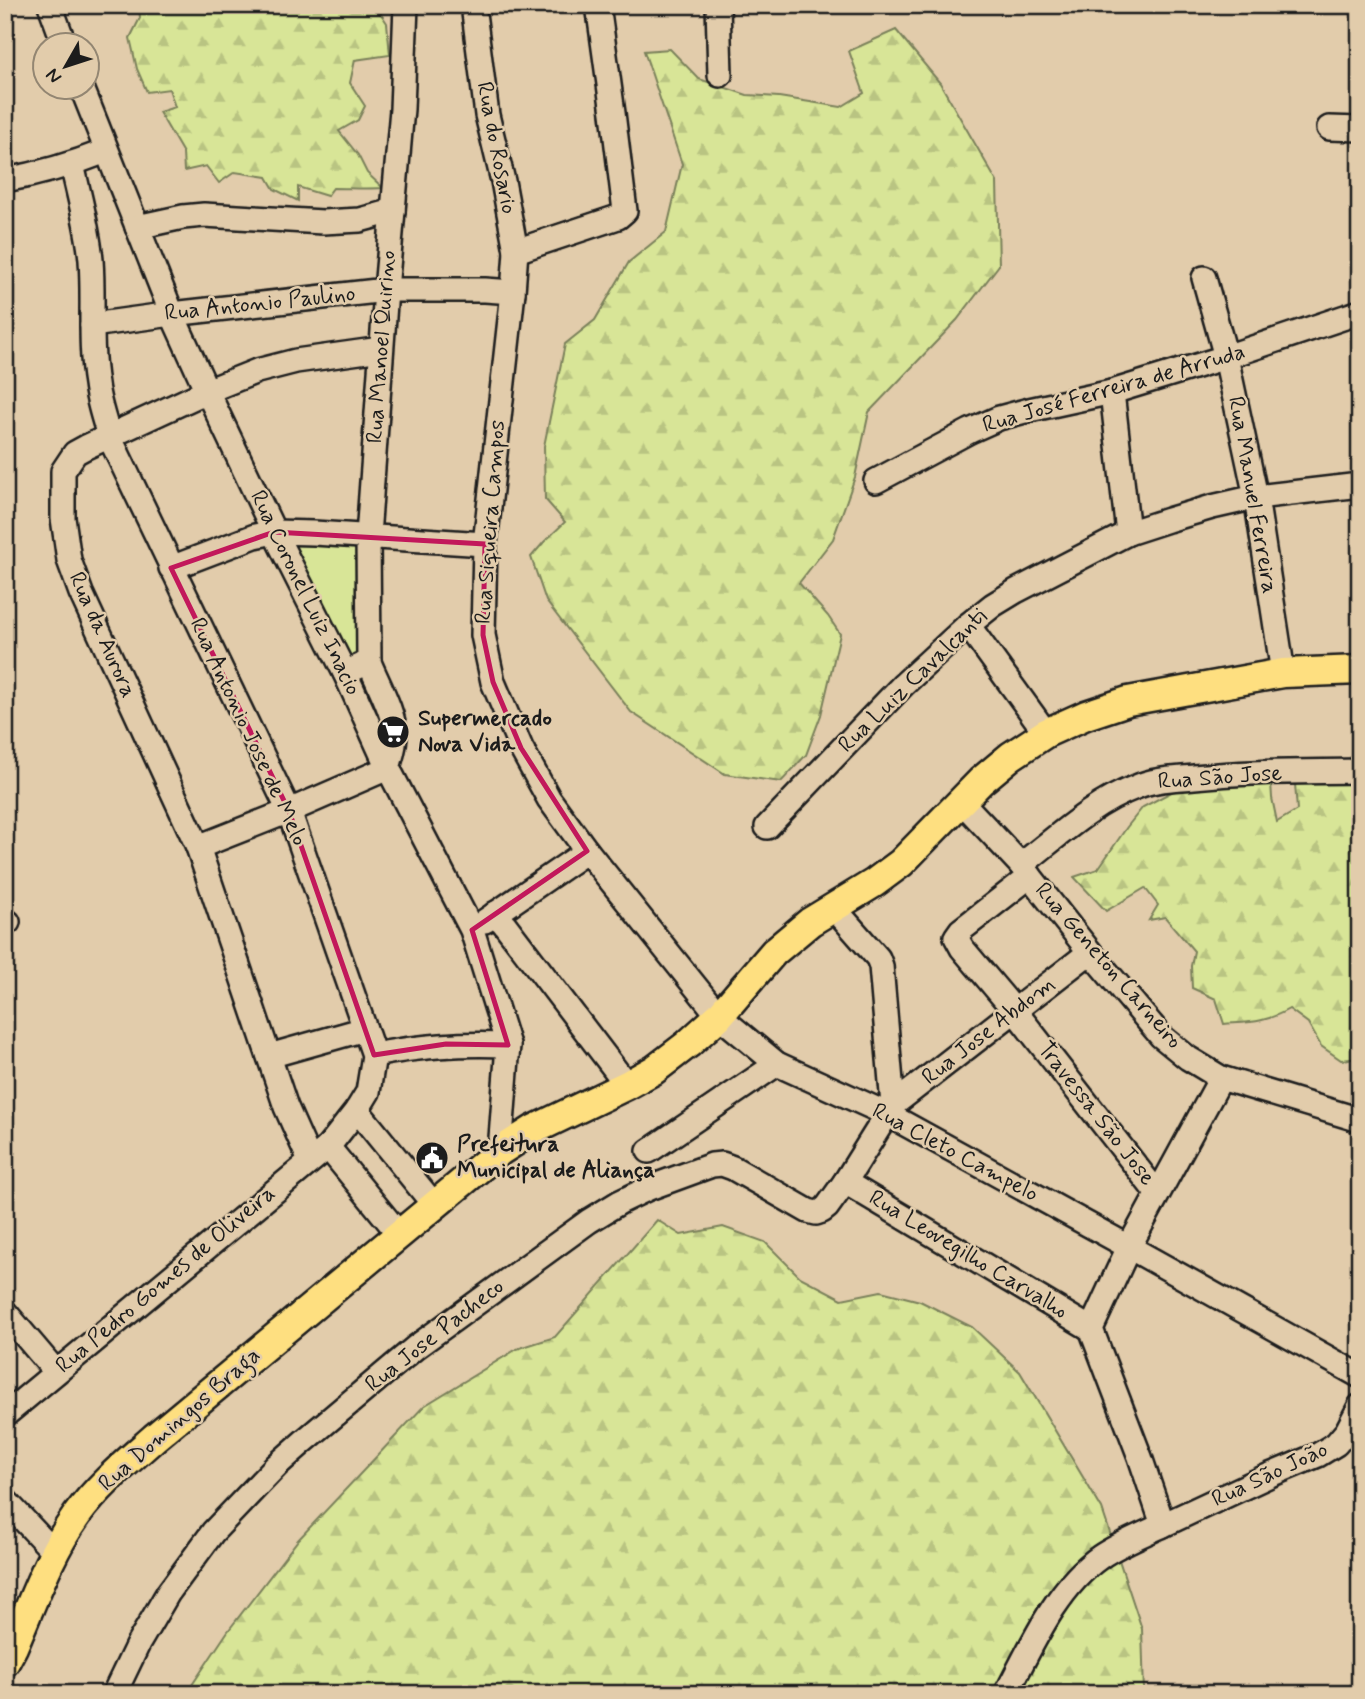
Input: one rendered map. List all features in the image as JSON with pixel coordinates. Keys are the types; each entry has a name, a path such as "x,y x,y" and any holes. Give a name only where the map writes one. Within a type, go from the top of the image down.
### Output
{"main road":[{"name":"Rua Domingos Braga","path":"9,1654 54,1552 77,1515 117,1472 154,1438 500,1151 533,1130 654,1070 688,1044 719,1016 774,952 810,922 901,863 961,801 1011,756 1046,733 1086,715 1128,701 1283,673 1360,670"}],"street":[{"path":"50,5 60,32"},
{"name":"Rua Manoel Quirino","path":"369,662 368,536 402,108 406,5"},
{"name":"Rua do Rosario","path":"473,5 487,115 516,251 513,292"},
{"path":"516,251 618,217 625,211 597,5"},
{"path":"718,5 720,75"},
{"name":"Rua Coronel Luiz Inacio","path":"87,102 172,314 207,391 345,673 388,768 472,930 508,1045 500,1151"},
{"path":"1329,128 1360,129"},
{"path":"5,180 72,164 106,151"},
{"path":"72,164 88,237 95,382 109,436"},
{"path":"137,227 204,215 323,222 360,220 393,211"},
{"name":"Rua Manuel Ferreira","path":"1204,278 1226,357 1256,497 1283,673"},
{"name":"Rua Antonio Paulino","path":"92,325 386,290 513,292"},
{"name":"Rua Siqueira Campos","path":"513,292 485,544 483,635 493,682 521,748 549,799 587,851 719,1016"},
{"name":"Rua José Ferreira de Arruda","path":"876,481 999,418 1112,392 1360,312"},
{"name":"Rua da Aurora","path":"310,1161 286,1107 198,847 81,593 69,560 63,518 63,471 75,453 257,370 296,361 382,349"},
{"path":"1112,392 1129,533"},
{"name":"Rua Antonio Jose de Melo","path":"109,436 289,811 374,1055 368,1092 328,1147"},
{"name":"Rua Luiz Cavalcanti","path":"767,827 903,685 968,625 1016,592 1129,533 1212,507 1256,497 1360,485"},
{"path":"171,568 255,536 274,532 485,544"},
{"path":"968,625 1046,733"},
{"path":"198,847 388,768 395,736 392,719 369,662 345,673"},
{"name":"Rua São Jose","path":"956,937 1092,810 1136,786 1154,781 1229,774 1360,771"},
{"name":"Rua Geneton Carneiro","path":"961,801 1025,870 1161,1036 1188,1058 1221,1078 1360,1120"},
{"path":"472,930 587,851"},
{"path":"834,908 878,958 881,965 890,1110"},
{"path":"496,913 627,1085"},
{"name":"Travessa São Jose","path":"956,937 1157,1193"},
{"name":"Rua Jose Abdom","path":"845,1182 890,1110 1090,952"},
{"name":"Rua Cleto Campelo","path":"719,1016 777,1064 890,1110 1360,1376"},
{"path":"269,1056 365,1029"},
{"path":"374,1055 446,1044 508,1045"},
{"path":"649,1151 777,1064"},
{"path":"1163,1525 1091,1329 1129,1247 1221,1078"},
{"path":"357,1110 435,1206"},
{"path":"328,1147 399,1234"},
{"name":"Rua Pedro Gomes de Oliveira","path":"5,1415 328,1147"},
{"name":"Rua Jose Pacheco","path":"114,1694 138,1644 168,1593 213,1532 277,1465 416,1347 589,1221 649,1188 712,1165 722,1164 733,1168 816,1213 827,1207 845,1182"},
{"name":"Rua Leovegilho Carvalho","path":"845,1182 1091,1329"},
{"path":"5,1312 56,1371"},
{"name":"Rua São João","path":"1006,1694 1062,1595 1078,1575 1101,1556 1270,1475 1318,1455 1336,1444 1348,1431 1360,1406"},
{"path":"5,1500 54,1552"}],"highlighted area":[{"path":"274,532 485,544 483,635 493,682 521,748 587,851 472,930 508,1045 446,1044 374,1055 289,811 171,568"}],"green space":[{"path":"139,5 375,5 387,23 390,55 355,60 350,83 365,106 358,120 339,131 358,155 367,173 383,188 333,188 327,196 298,187 298,201 274,189 267,177 235,172 219,183 206,166 184,171 183,153 159,112 175,107 169,89 147,92 137,69 130,38 140,18"},
{"path":"896,30 940,83 997,182 999,265 957,320 869,412 855,477 833,539 799,583 840,634 821,715 806,755 781,782 725,774 631,712 546,601 531,557 565,522 545,499 544,446 565,344 595,320 629,262 666,232 682,164 644,51 670,49 699,79 747,95 841,107 864,93 849,51"},
{"path":"291,539 362,545 362,654 346,660"},
{"path":"1342,781 1360,784 1360,1058 1341,1060 1321,1046 1308,1023 1289,1009 1265,1019 1224,1024 1216,999 1192,988 1191,966 1194,951 1165,917 1149,920 1158,905 1145,888 1106,911 1074,877 1098,869 1143,807 1177,789 1271,782 1277,822 1297,810 1295,784"},
{"path":"657,1220 681,1235 723,1227 765,1242 800,1277 842,1299 881,1291 920,1301 972,1327 1020,1372 1102,1509 1142,1629 1144,1694 186,1694 228,1631 298,1540 424,1406 517,1349 555,1337"}],"place":[{"name":"Supermercado Nova Vida","path":"393,732"},
{"name":"Prefeitura Municipal de Aliança","path":"432,1158"}]}
